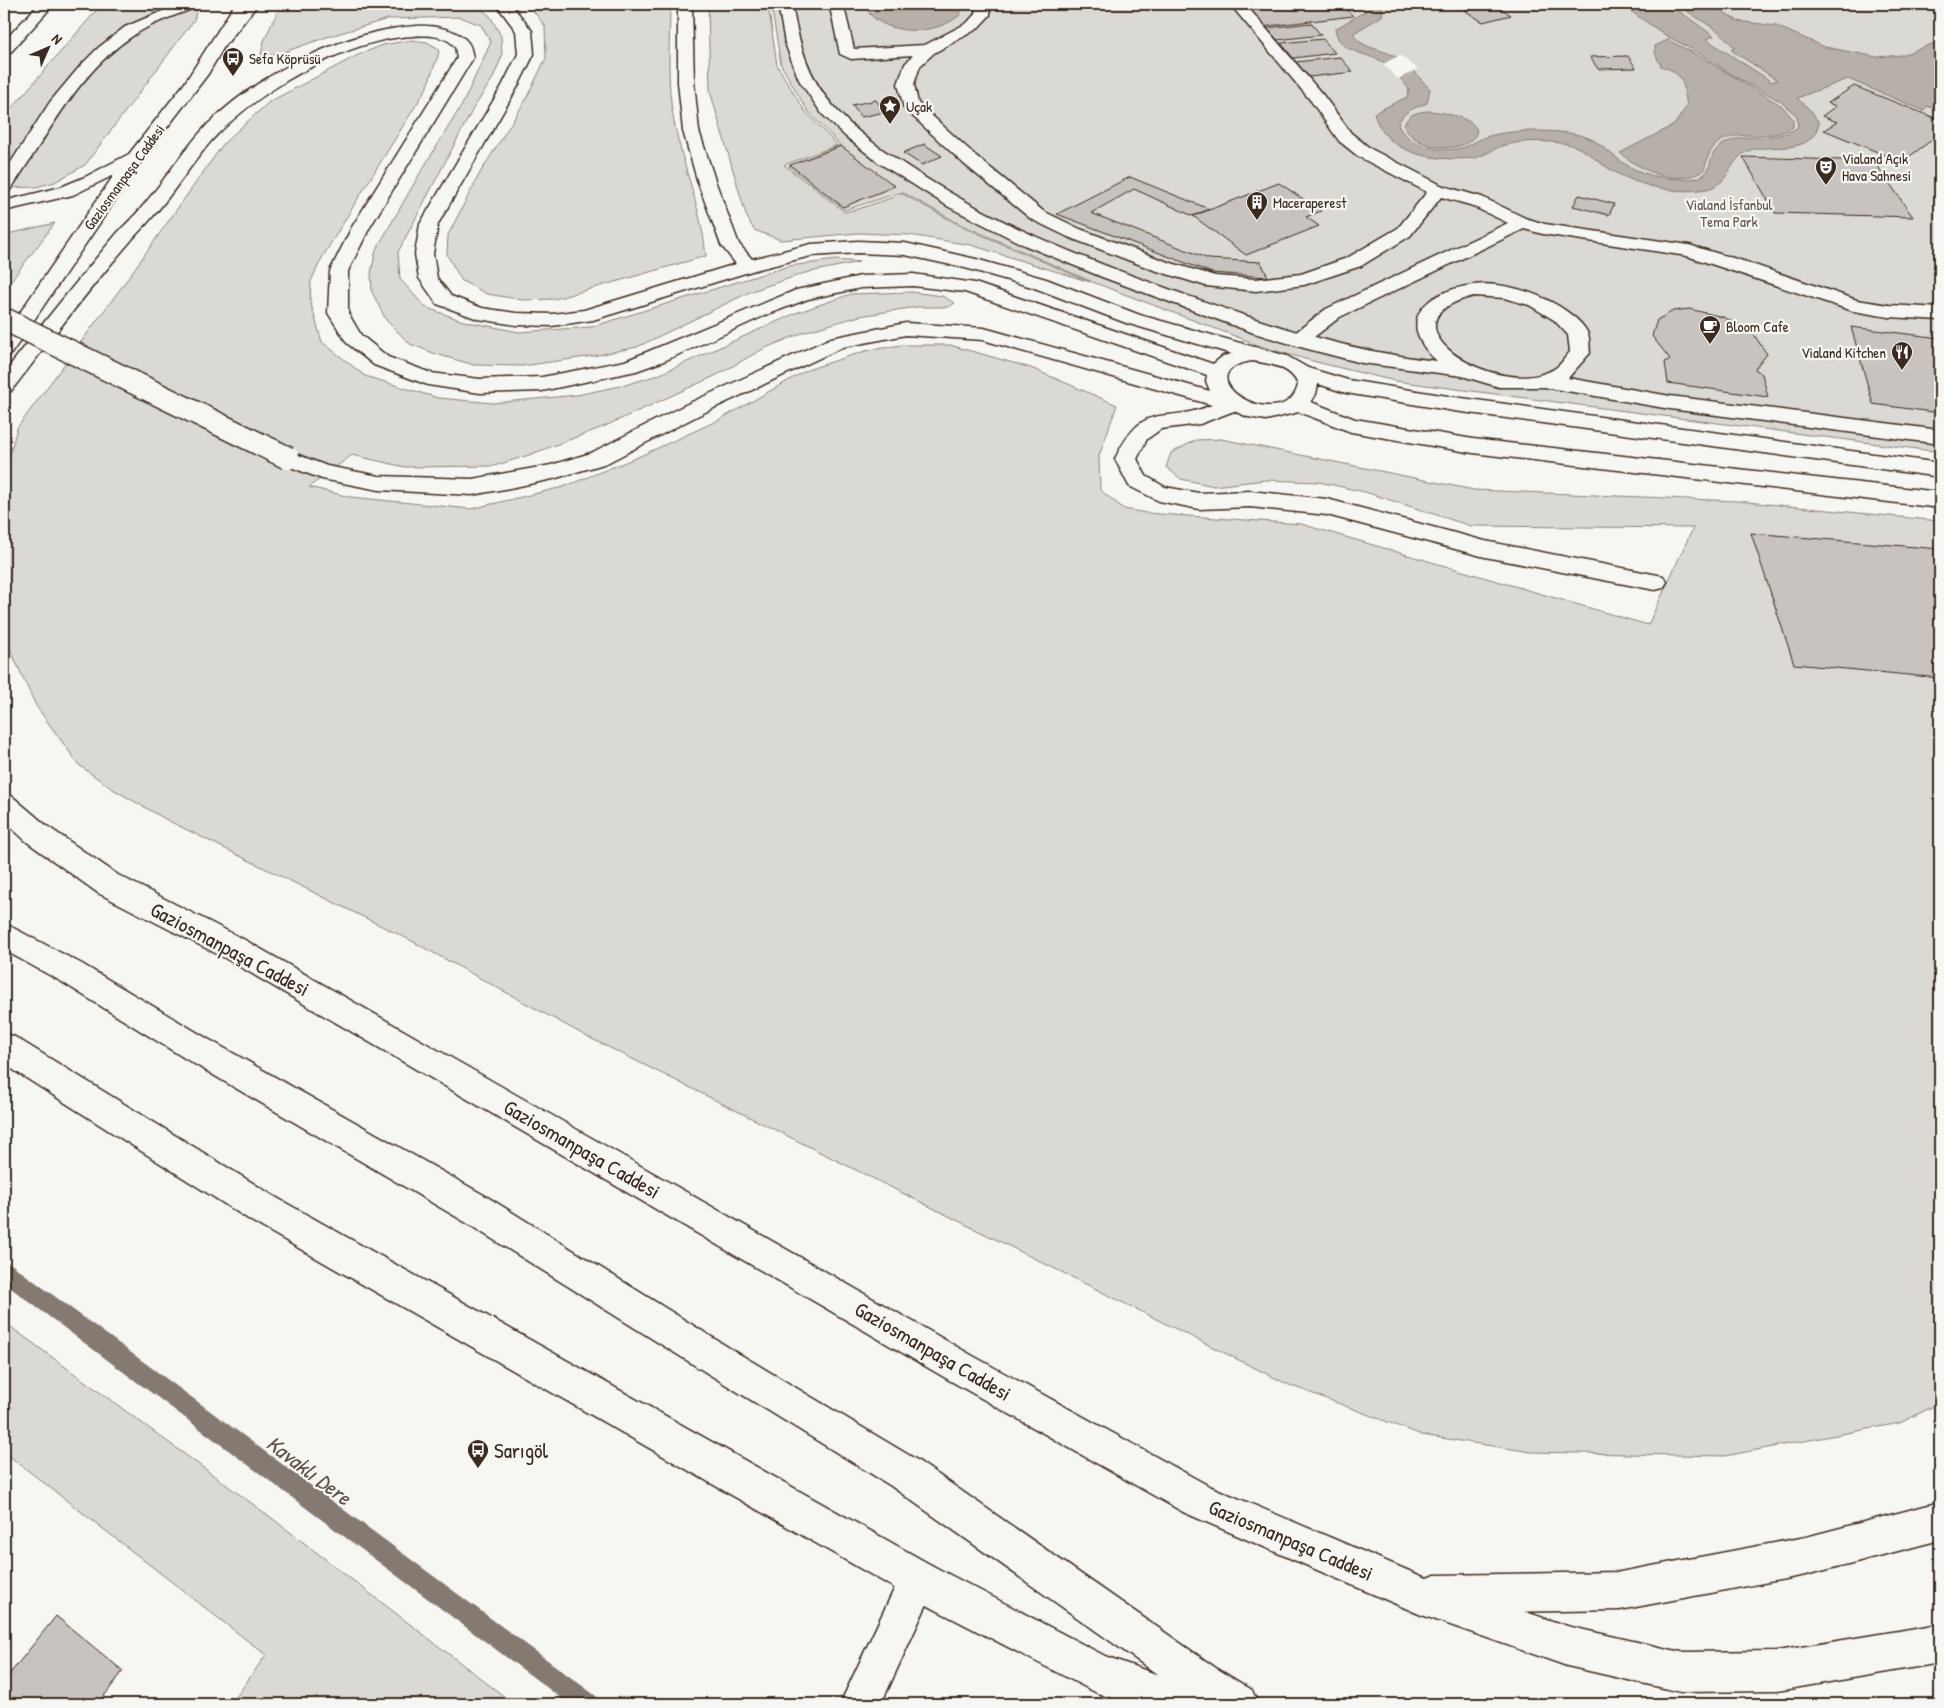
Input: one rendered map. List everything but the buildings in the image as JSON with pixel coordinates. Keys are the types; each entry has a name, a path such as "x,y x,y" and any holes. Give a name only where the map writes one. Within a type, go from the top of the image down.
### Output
{"main road":[{"path":"4,50 43,8 55,4"},
{"path":"4,186 52,111 81,74 123,36 158,16 192,4"},
{"path":"222,40 233,4"},
{"name":"Gaziosmanpaşa Caddesi","path":"4,350 136,156 156,128 170,114 222,40 242,4"},
{"path":"222,40 251,4"},
{"path":"4,319 288,458 322,472 379,483 472,487 553,472 599,458 690,411 838,342 906,329 984,334 1264,413 1280,412 1293,407 1303,400 1308,390 1307,381 1300,372 1292,365 1280,359 1258,355 1133,319 1039,283 969,263 905,249 858,247 811,250 748,266 586,316 552,320 516,319 478,312 444,300 428,278 424,254 428,224 510,86 526,54 524,31 512,13 503,4"},
{"path":"685,4 686,82 691,131 707,183 730,246 748,266"},
{"path":"785,4 789,31 799,67 822,103 852,136 916,181 995,224 1086,266 1298,340 1387,361 1465,370"},
{"path":"839,4 837,7 846,51 852,54 928,50"},
{"path":"982,4 982,15 972,26 928,50 913,64 906,84 910,105 970,160 1037,215 1074,233 1161,266 1212,282 1256,286 1304,279 1404,248 1433,264"},
{"path":"1237,4 1317,98 1345,138 1366,153 1437,190 1476,200 1523,223 1543,229 1590,238 1689,251 1736,264 1853,305 1889,311 1940,314"},
{"path":"4,386 118,244 150,209 185,160 226,116 251,96 329,53 367,38 398,32 429,30 450,36 462,45 465,58 361,227 339,271 338,312 354,339 381,361 428,379 480,386 542,384 629,367 657,357 759,311 803,294 861,282 913,280 968,287 1217,372"},
{"path":"4,206 67,191 91,181 136,156"},
{"path":"1404,248 1404,232 1437,190"},
{"path":"1280,359 1298,340 1333,312 1391,287 1433,264 1523,223"},
{"path":"1473,290 1496,290 1520,295 1544,304 1564,316 1577,332 1581,347 1576,362 1563,373 1542,380 1516,382 1489,379 1465,370 1445,358 1431,344 1426,329 1427,315 1436,303 1453,295 1473,290"},
{"path":"1233,404 1222,396 1216,386 1217,372 1228,361 1238,356 1258,355"},
{"path":"1300,372 1346,386 1454,404 1940,470"},
{"path":"1542,380 1630,397 1940,436"},
{"path":"1233,404 1201,416 1170,420 1148,426 1134,440 1126,459 1137,480 1159,493 1199,501 1250,499 1327,507 1485,549 1655,582"},
{"path":"1297,404 1351,425 1473,446 1940,500"},
{"name":"Gaziosmanpaşa Caddesi","path":"4,805 37,834 108,884 244,954 961,1368 1196,1499 1419,1594 1567,1646 1681,1672 1777,1671 1940,1644"},
{"path":"4,936 477,1210 719,1361 904,1473 1202,1682 1238,1704"},
{"path":"4,1047 265,1210 918,1580 1097,1673 1187,1704"},
{"path":"1419,1594 1620,1591 1806,1556 1940,1521"},
{"path":"860,1704 918,1580"}],"green space":[{"path":"102,4 198,4 194,20 85,165 55,182 36,187 4,188 4,117"},
{"path":"281,4 475,4 490,16 501,36 502,56 493,78 473,109 398,252 400,279 425,307 463,321 519,332 591,327 789,266 836,260 859,262 805,273 752,291 637,347 593,356 522,366 474,365 410,344 386,320 372,292 371,273 376,250 463,103 491,42 481,25 460,17 388,19 327,37 276,55 261,55 264,41"},
{"path":"528,4 670,4 669,78 674,122 701,222 706,256 555,299 523,300 487,294 462,281 447,255 448,235 480,173 525,101 546,58 545,26"},
{"path":"708,4 768,4 777,65 804,110 837,145 784,165 845,212 903,194 961,226 1090,282 971,245 909,235 858,233 781,240 754,230 746,215 710,91"},
{"name":"Vialand İsfanbul Tema Park","path":"771,4 1940,4 1940,452 1395,381 1269,349 1095,283 960,224 902,192 845,210 788,166 840,145 807,110 781,65"},
{"path":"411,40 427,42 439,49 426,89 322,258 311,281 310,301 322,342 365,376 438,398 493,403 577,395 625,385 658,375 796,313 851,294 912,292 942,296 955,303 949,307 916,307 860,316 807,331 763,349 717,375 603,427 494,466 405,467 352,455 309,487 350,497 471,509 563,487 638,457 719,420 807,370 865,351 901,345 950,345 1031,368 1117,405 1099,456 1100,490 1124,509 1146,513 1301,524 1648,625 1693,528 1471,526 1365,492 1319,482 1265,480 1214,486 1181,479 1166,467 1171,453 1196,440 1221,439 1474,490 1737,501 1940,521 1940,1403 1900,1423 1725,1456 1531,1452 1422,1435 1287,1384 584,1035 410,940 167,820 111,788 79,765 36,706 4,636 4,475 17,428 118,292 224,143 269,102 358,55 383,45"},
{"path":"55,223 4,290 4,235"},
{"path":"4,1322 269,1516 514,1704 231,1704 266,1655 4,1452"}],"shaded area":[{"path":"870,4 961,4 961,14 940,26 914,30 901,29 878,21 869,13"},
{"path":"1365,4 1383,4 1382,16 1354,33 1359,41 1403,61 1430,89 1427,103 1406,113 1398,125 1409,138 1437,149 1465,147 1486,137 1506,133 1534,131 1564,132 1593,140 1625,164 1644,173 1666,178 1689,179 1698,177 1708,170 1713,155 1722,145 1741,138 1780,135 1798,127 1797,116 1780,101 1667,36 1626,8 1648,4 1669,4 1714,36 1706,39 1772,82 1777,80 1731,50 1735,48 1721,33 1676,4 1711,4 1738,21 1776,26 1825,47 1877,57 1902,55 1940,41 1940,56 1933,64 1940,66 1940,103 1933,108 1927,106 1924,111 1848,79 1797,98 1811,111 1819,123 1815,133 1809,140 1793,146 1755,149 1746,152 1735,162 1721,182 1706,189 1693,191 1681,191 1642,184 1608,168 1581,149 1562,143 1540,141 1517,143 1502,146 1482,156 1473,158 1430,157 1406,150 1395,143 1379,125 1374,113 1407,97 1409,89 1389,65 1348,48 1338,37 1335,29 1364,12"},
{"path":"1668,40 1694,53 1782,106 1793,119 1793,127 1773,134 1729,137 1712,149 1703,171 1692,176 1670,177 1659,175 1629,160 1620,153 1674,125 1687,106 1685,91 1679,76 1675,72 1661,66 1655,53 1655,46"},
{"path":"1428,111 1462,118 1476,127 1476,133 1464,145 1454,147 1434,146 1415,139 1408,133 1404,126 1405,122 1413,114"}],"pier":[{"path":"1400,55 1418,69 1398,79 1383,64"}],"waterway":[{"name":"Kavaklı Dere","path":"4,1271 588,1704"}],"place":[{"name":"Sefa Köprüsü","path":"233,77"},
{"name":"Uçak","path":"890,125"},
{"name":"Vialand Açık Hava Sahnesi","path":"1826,186"},
{"name":"Maceraperest","path":"1257,221"},
{"name":"Bloom Cafe","path":"1710,345"},
{"name":"Vialand Kitchen","path":"1902,371"},
{"name":"Sarıgöl","path":"478,1469"}]}
